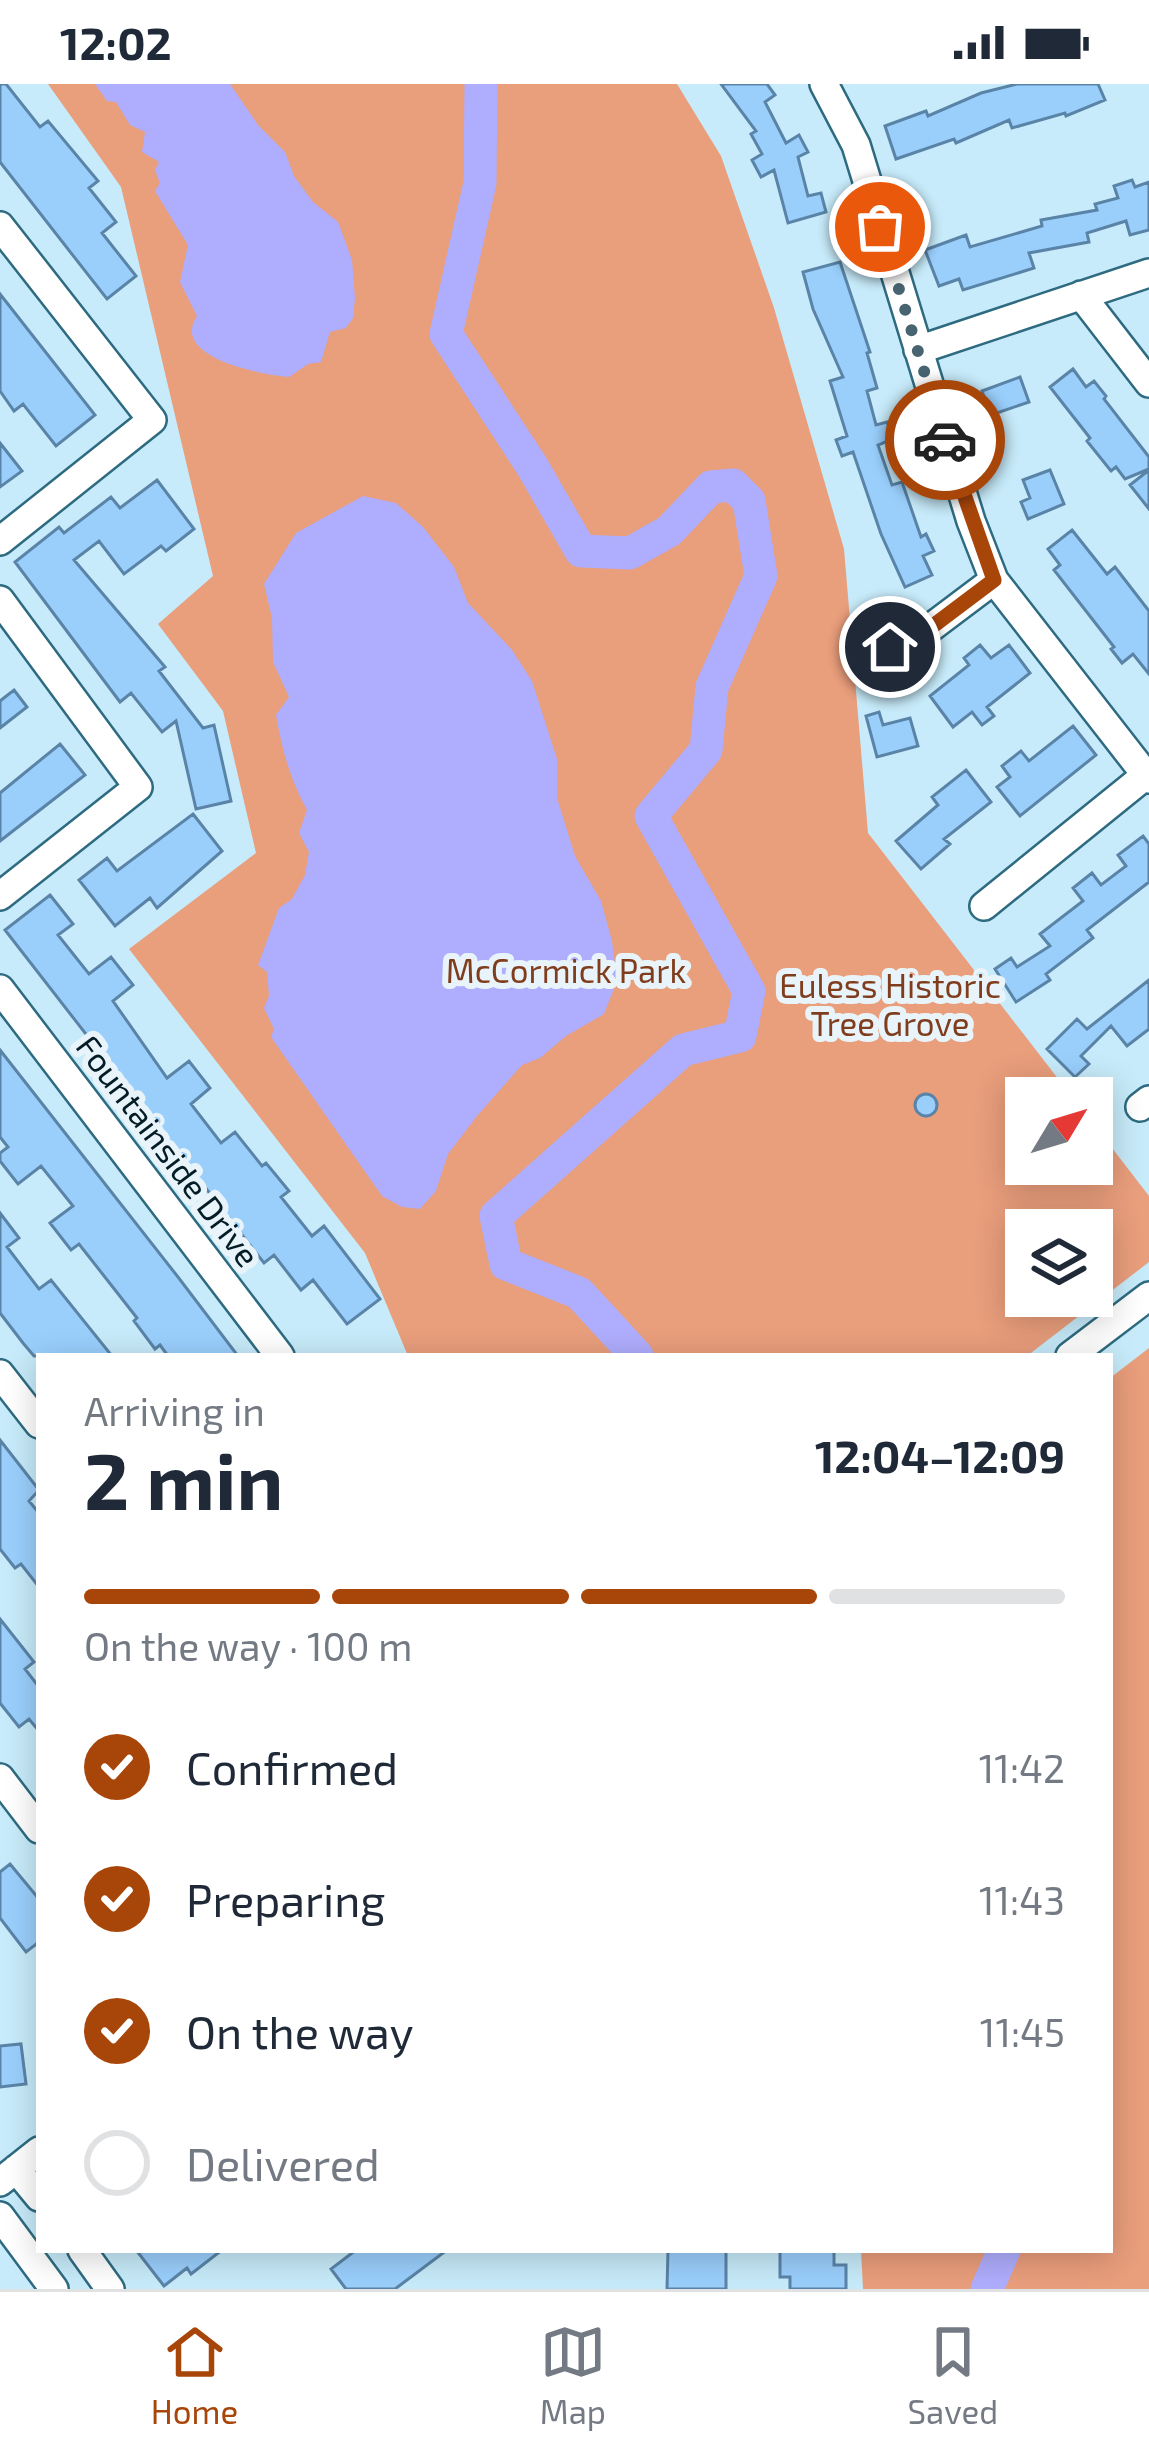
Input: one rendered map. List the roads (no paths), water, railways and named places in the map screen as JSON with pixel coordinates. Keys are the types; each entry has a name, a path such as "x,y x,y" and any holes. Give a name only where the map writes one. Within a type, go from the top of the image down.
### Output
{"street":[{"path":"835,86 971,521 994,580 1148,777 984,906"},
{"path":"0,226 152,420 0,541"},
{"path":"918,350 1149,273"},
{"path":"1081,295 1149,383"},
{"path":"890,647 909,644 994,580"},
{"path":"0,600 139,787 0,896"},
{"name":"Fountainside Drive","path":"0,989 278,1353"},
{"path":"1074,1353 1149,1296"},
{"path":"0,1374 36,1420"},
{"path":"4,1792 36,1826"},
{"path":"36,2153 8,2176 36,2195"},
{"path":"0,2216 54,2289"},
{"path":"84,2253 110,2289"}],"water":[{"path":"95,84 230,84 258,125 285,152 294,176 313,202 338,222 352,260 353,318 346,328 330,332 321,362 308,364 289,377 276,376 223,362 196,343 192,331 197,316 180,282 188,245 155,191 160,183 155,170 159,162 142,152 145,132 130,125 116,102 107,101"},
{"path":"363,496 396,503 423,527 454,567 468,603 512,650 532,681 557,759 557,798 575,856 601,901 617,981 604,1014 522,1065 477,1116 448,1154 436,1191 420,1209 402,1207 382,1196 271,1037 274,1029 264,1008 269,996 267,972 258,965 279,908 292,899 305,875 309,852 299,833 307,810 287,764 276,715 289,697 273,662 272,618 264,584 296,533"}],"waterway":[{"path":"481,84 480,183 446,334 581,551 630,553 669,531 711,487 733,485 749,501 761,576 712,687 706,750 651,816 749,991 740,1036 683,1050 496,1216 506,1264 579,1293 634,1353"},
{"path":"987,2289 1003,2253"}],"park label":[{"name":"McCormick Park","path":"566,971"},
{"name":"Euless Historic Tree Grove","path":"890,1005"}]}
